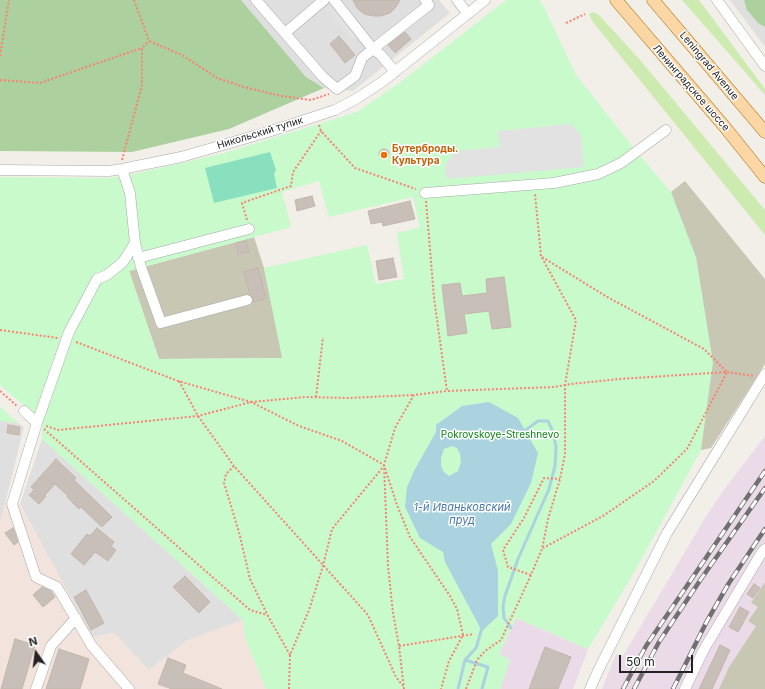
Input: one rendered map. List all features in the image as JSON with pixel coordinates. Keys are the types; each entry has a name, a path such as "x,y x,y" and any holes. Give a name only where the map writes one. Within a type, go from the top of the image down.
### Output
{"main road":[{"name":"Ленинградское шоссе","path":"616,0 724,126 765,177"},
{"name":"Leningrad Avenue","path":"653,0 765,132"}],"street":[{"path":"256,0 323,77 338,90 344,106"},
{"path":"285,33 324,0"},
{"path":"334,0 373,49 381,55 395,72"},
{"path":"338,90 355,76 362,58 429,5 425,0"},
{"path":"457,0 468,14"},
{"name":"Никольский тупик","path":"0,170 108,171 122,169 181,156 268,132 316,116 344,106 382,82 485,0"},
{"path":"717,0 765,66"},
{"path":"426,193 554,183 598,174 621,163 666,130"},
{"path":"122,169 130,192 138,258 161,323 247,300"},
{"path":"138,258 249,229"},
{"path":"129,689 92,646 58,587 36,577 12,504 37,423 69,332 97,279 107,275 123,262 135,243"},
{"path":"590,689 667,533 764,376"},
{"path":"24,411 37,423"},
{"path":"685,689 703,651 765,549"},
{"path":"36,689 51,646 76,618"}],"path":[{"path":"0,56 9,0"},
{"path":"134,0 149,41 182,55 217,78 244,87 281,96 311,100 338,90"},
{"path":"566,23 585,14"},
{"path":"0,80 40,83 142,48 149,41"},
{"path":"122,169 122,159 142,85 142,48"},
{"path":"316,116 321,131 355,168 426,193 434,298 447,391"},
{"path":"249,229 242,203 291,186 293,172 321,131"},
{"path":"466,689 476,660 485,651 501,640 542,549 553,498 560,479 565,454 565,385 576,320 541,256 534,185"},
{"path":"541,256 609,298 704,349 727,372"},
{"path":"0,330 67,339 178,381 251,402 299,426 342,441 384,465 397,505 410,537 450,596 457,609 463,634 449,661 441,689"},
{"path":"316,397 323,337"},
{"path":"542,549 603,516 654,481 687,449 727,372"},
{"path":"37,423 58,430 198,416 251,402 306,396 348,398 414,395 447,391 548,387 619,379 727,372 764,376"},
{"path":"178,381 198,416 234,466 368,615 396,678 404,688"},
{"path":"0,391 24,411"},
{"path":"404,688 388,566 384,465 396,428 414,395"},
{"path":"37,423 250,610 268,616"},
{"path":"289,689 290,655 309,610 323,566 332,529 384,465"},
{"path":"234,466 226,474 224,483 239,532 250,579 268,616 290,655"},
{"path":"531,575 508,567 503,550 524,518 544,478 560,479"},
{"path":"399,646 463,634 474,634"}],"shaded area":[{"path":"241,0 439,0 450,13 353,91 324,88 306,77"},
{"path":"730,0 765,0 765,47"},
{"path":"331,5 356,36 352,40 326,9"},
{"path":"571,124 581,135 584,167 446,179 445,165 456,151 500,147 498,131"},
{"path":"685,181 765,279 765,364 711,448 701,450 671,192"},
{"path":"254,237 264,268 283,358 159,359 129,271"},
{"path":"0,421 18,423 24,427 0,524"},
{"path":"765,436 765,582 752,603 758,607 756,626 729,667 719,689 602,689 616,654 623,656 705,518 723,491"},
{"path":"42,439 243,620 188,640 149,670 114,633 92,637 20,504"},
{"path":"5,503 20,504 92,637 114,633 149,670 188,640 243,620 245,639 266,689 0,689 0,524"},
{"path":"765,582 765,689 719,689 729,667 756,626 748,621 758,607 751,603"},
{"path":"516,618 588,649 573,689 500,689 510,660 499,654"}],"green space":[{"path":"0,0 241,0 306,77 324,88 229,129 132,152 0,151"},
{"name":"Pokrovskoye-Streshnevo","path":"506,0 539,0 543,5 576,75 641,157 671,192 696,257 713,362 701,450 636,569 588,649 516,618 499,654 510,660 500,689 266,689 245,639 243,620 42,439 42,421 0,385 0,177 109,178 221,154 357,112 402,81","holes":["319,181 329,217 413,197 420,227 397,233 404,279 376,284 367,245 264,268 282,358 159,359 129,271 291,227 282,192"]},
{"path":"682,0 699,0 765,89 765,95"},
{"path":"744,0 765,0 765,27 758,23 747,10"},
{"path":"593,12 599,15 641,61 765,210 765,235 592,21 589,14"},
{"path":"270,152 276,170 274,174 277,188 214,203 205,168"},
{"path":"0,407 18,423 0,421"}],"water":[{"name":"1-й Иваньковский пруд","path":"489,402 518,418 538,453 531,483 511,524 491,544 498,571 498,616 482,631 445,562 443,552 420,538 405,507 407,487 414,471 436,432 436,425 462,406","holes":["452,446 457,448 460,454 461,462 458,471 449,476 444,472 441,466 441,458 444,449"]}],"building":[{"path":"353,0 400,0 390,13 381,16 373,16 364,14 357,8"},
{"path":"405,32 411,39 395,53 388,45"},
{"path":"339,36 355,55 345,63 330,44"},
{"path":"382,149 386,149 388,150 388,158 382,159 379,156 379,152"},
{"path":"312,196 315,206 297,211 295,200"},
{"path":"410,201 415,219 383,226 382,222 371,224 368,211"},
{"path":"246,241 249,252 238,254 236,243"},
{"path":"393,258 397,277 379,280 376,261"},
{"path":"258,268 266,298 253,302 244,272"},
{"path":"504,277 511,327 492,329 489,311 464,314 467,333 448,336 442,285 460,283 462,296 487,293 486,279"},
{"path":"8,425 20,427 19,435 7,433"},
{"path":"56,459 76,478 74,480 112,517 102,527 81,507 79,509 55,484 39,504 29,495 34,490 31,487"},
{"path":"13,528 18,542 14,545 5,533"},
{"path":"97,528 114,542 111,546 116,550 108,561 95,552 84,565 71,554 87,534 90,536"},
{"path":"185,576 210,602 199,613 173,587"},
{"path":"754,584 760,588 753,598 747,594"},
{"path":"42,587 51,591 55,597 43,607 33,595"},
{"path":"86,590 104,623 91,630 74,597"},
{"path":"740,607 749,612 738,632 729,627"},
{"path":"15,639 35,645 22,689 1,689"},
{"path":"720,645 730,650 712,689 699,689"},
{"path":"545,647 571,657 558,689 529,689"},
{"path":"59,649 89,659 80,689 46,689"},
{"path":"168,658 186,665 183,673 222,689 172,689 158,684"}],"waterway":[{"path":"511,628 504,618 503,606 505,596 518,559 549,489 555,466 556,447 553,432 548,421 538,421 523,432"},
{"path":"458,689 465,660 476,648 482,628"},
{"path":"465,660 488,667 482,689"}],"railway":[{"path":"623,689 646,646 765,471"},
{"path":"634,689 659,642 765,488"},
{"path":"673,689 707,621 729,583 765,529"}],"place":[{"name":"Бутерброды. Культура","path":"384,155"}]}
